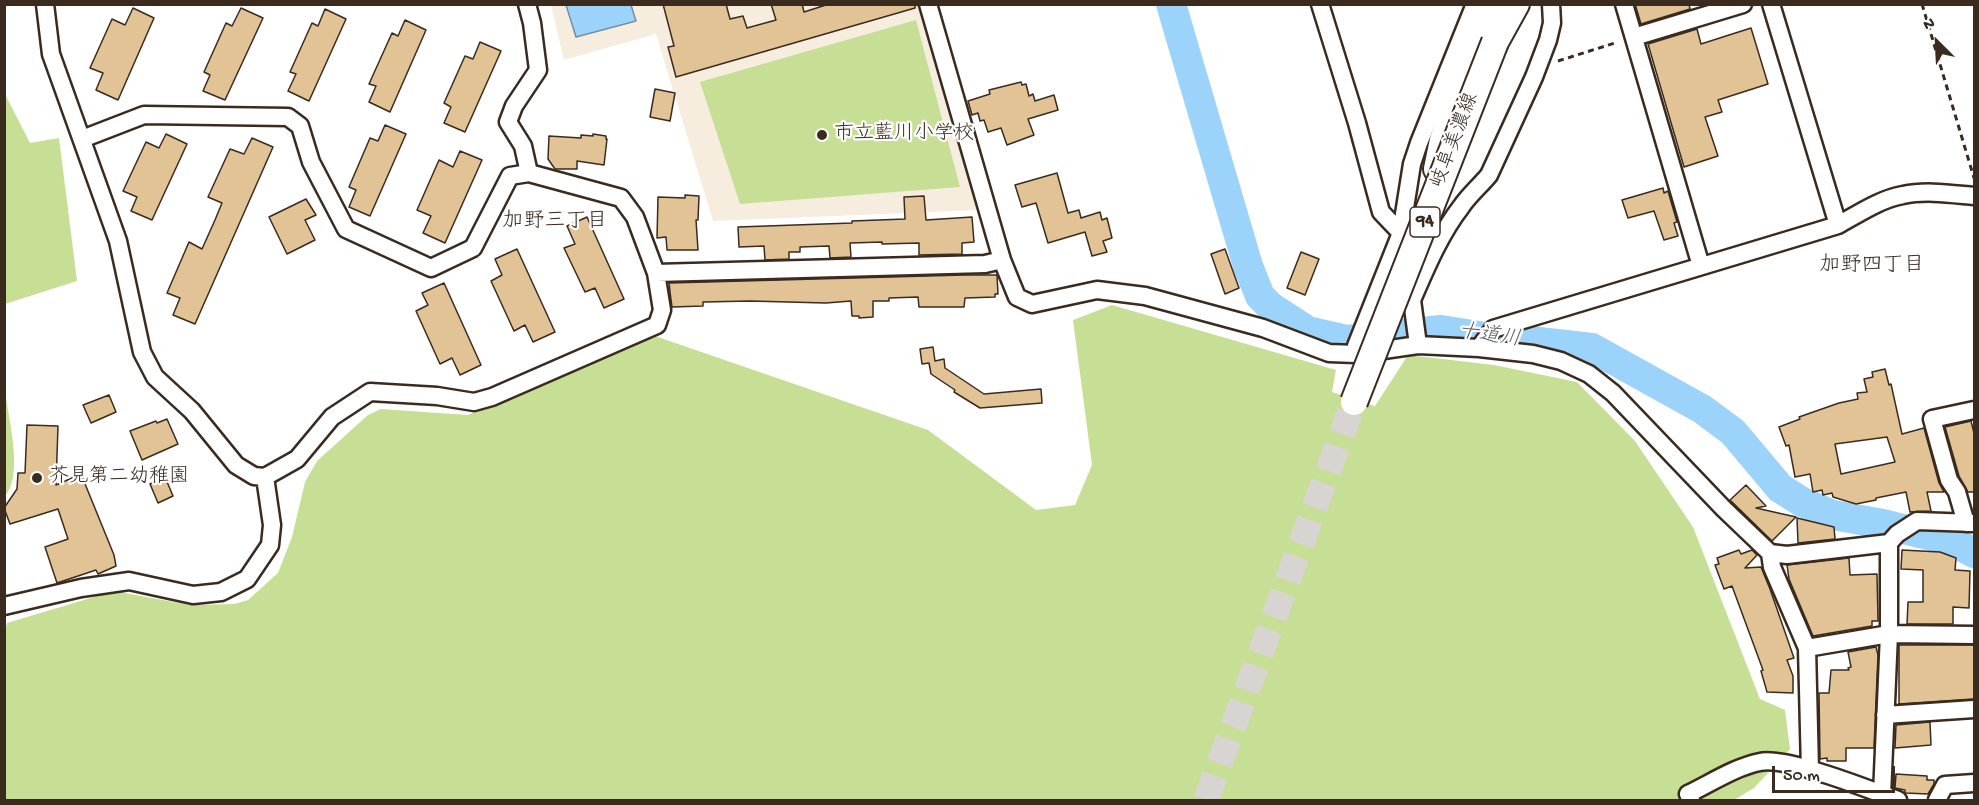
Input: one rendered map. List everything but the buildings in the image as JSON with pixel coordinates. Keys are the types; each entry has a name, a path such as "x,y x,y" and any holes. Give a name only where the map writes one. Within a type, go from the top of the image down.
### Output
{"main road":[{"name":"94","path":"1406,235 1443,140 1489,4"},
{"name":"岐阜美濃線","path":"1352,407 1406,235 1495,42 1510,4"},
{"name":"94","path":"1495,42 1516,4"}],"street":[{"path":"45,4 51,54 118,241 142,352 155,377 192,411 236,465 254,476 265,477 297,459 332,417 369,392 437,396 474,402 492,397 657,325 662,310 656,273 635,217 621,198 529,173 510,176 473,248 431,268 346,229 311,162 300,126 288,117 144,115 82,139"},
{"path":"526,4 532,23 538,70 514,106 508,122 523,146 529,173"},
{"path":"928,4 1002,260 1017,297 1032,304 1097,290 1145,296 1263,328 1329,353 1356,354 1417,337 1483,342 1561,361 1589,374 1613,393 1724,509 1770,553 1787,555 1893,538 1917,521 1970,523 1957,492 1949,480 1932,419 1974,410"},
{"path":"1320,4 1357,123 1381,212 1406,235"},
{"path":"1417,337 1406,235 1412,164 1475,4"},
{"path":"1412,300 1440,242 1461,206 1489,175 1539,65 1552,23 1551,4"},
{"path":"1624,4 1701,266"},
{"path":"1634,37 1743,4"},
{"path":"1771,4 1838,225"},
{"path":"1483,342 1493,328 1838,225 1888,199 1904,194 1974,196"},
{"path":"1356,354 1356,346 1406,235"},
{"path":"656,273 985,264 1002,260"},
{"path":"4,606 81,588 129,581 193,595 221,592 247,579 270,545 272,525 265,477"},
{"path":"1691,801 1688,794 1741,768 1761,762 1778,761 1890,798 1885,715 1893,538"},
{"path":"1770,553 1772,567 1807,648 1810,770"},
{"path":"1807,648 1889,634 1974,635"},
{"path":"1885,715 1974,709"},
{"path":"1937,801 1945,785 1974,783"}],"path":[{"path":"1922,4 1974,178"},
{"path":"1539,65 1634,37"}],"shaded area":[{"name":"市立藍川小学校","path":"551,5 920,5 978,210 713,221 656,34 564,60"}],"green space":[{"path":"916,20 960,187 740,204 700,82"},
{"path":"4,92 30,143 59,138 77,281 5,304"},
{"path":"1112,305 1336,370 1332,392 1375,406 1408,355 1494,365 1577,382 1635,441 1693,527 1760,699 1785,710 1790,749 1754,788 1734,800 5,800 4,637 7,623 114,591 190,605 234,604 248,600 278,573 292,537 305,482 317,461 368,415 381,409 468,415 649,334 928,430 1036,510 1075,505 1092,465 1073,320"},
{"path":"5,390 14,460 11,486 5,496"}],"water":[{"path":"566,5 631,5 636,21 576,37"}],"waterway":[{"name":"十道川","path":"1171,4 1248,266 1260,296 1271,307 1308,331 1347,340 1441,330 1498,339 1592,348 1702,409 1733,432 1780,488 1802,502 1833,515 1883,524 1952,541 1974,553"}],"tunnel":[{"path":"1206,800 1350,412"}],"place":[{"name":"市立藍川小学校","path":"822,135"},
{"name":"芥見第二幼稚園","path":"37,478"}],"district":[{"name":"加野三丁目","path":"555,223"},
{"name":"加野四丁目","path":"1872,267"}]}
